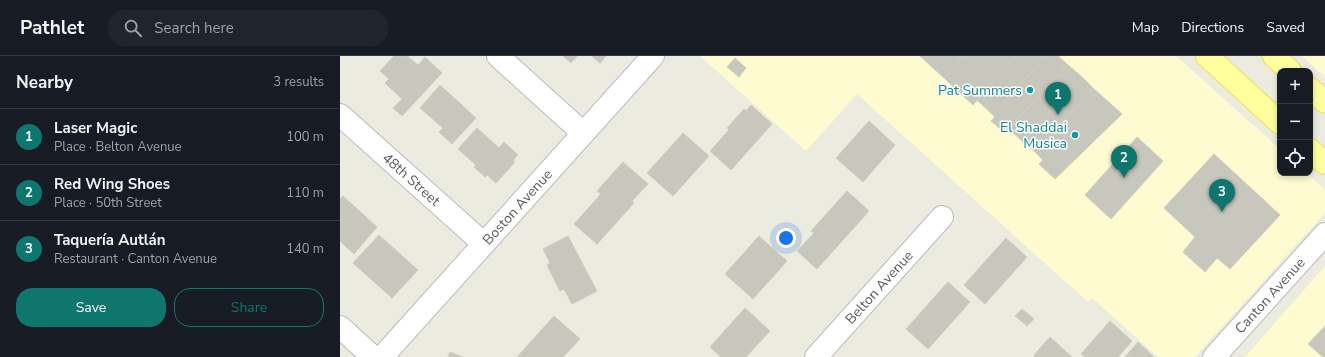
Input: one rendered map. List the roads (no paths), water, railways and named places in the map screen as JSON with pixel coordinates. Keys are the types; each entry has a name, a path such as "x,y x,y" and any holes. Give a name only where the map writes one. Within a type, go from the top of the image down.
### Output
{"main road":[{"path":"1207,56 1277,120"},
{"path":"1274,56 1287,68"},
{"path":"1313,92 1325,102"},
{"path":"1313,153 1325,163"}],"street":[{"path":"498,56 584,133"},
{"name":"Boston Avenue","path":"382,357 653,56"},
{"name":"48th Street","path":"340,115 484,244"},
{"name":"Belton Avenue","path":"816,357 942,217"},
{"name":"Canton Avenue","path":"1214,357 1325,234"},
{"path":"340,327 373,357"}],"place":[{"name":"Pat Summers","path":"1030,90"},
{"name":"Laser Magic","path":"1058,115"},
{"name":"El Shaddai Musica","path":"1075,135"},
{"name":"Red Wing Shoes","path":"1124,178"},
{"name":"Taquería Autlán","path":"1222,212"}]}
